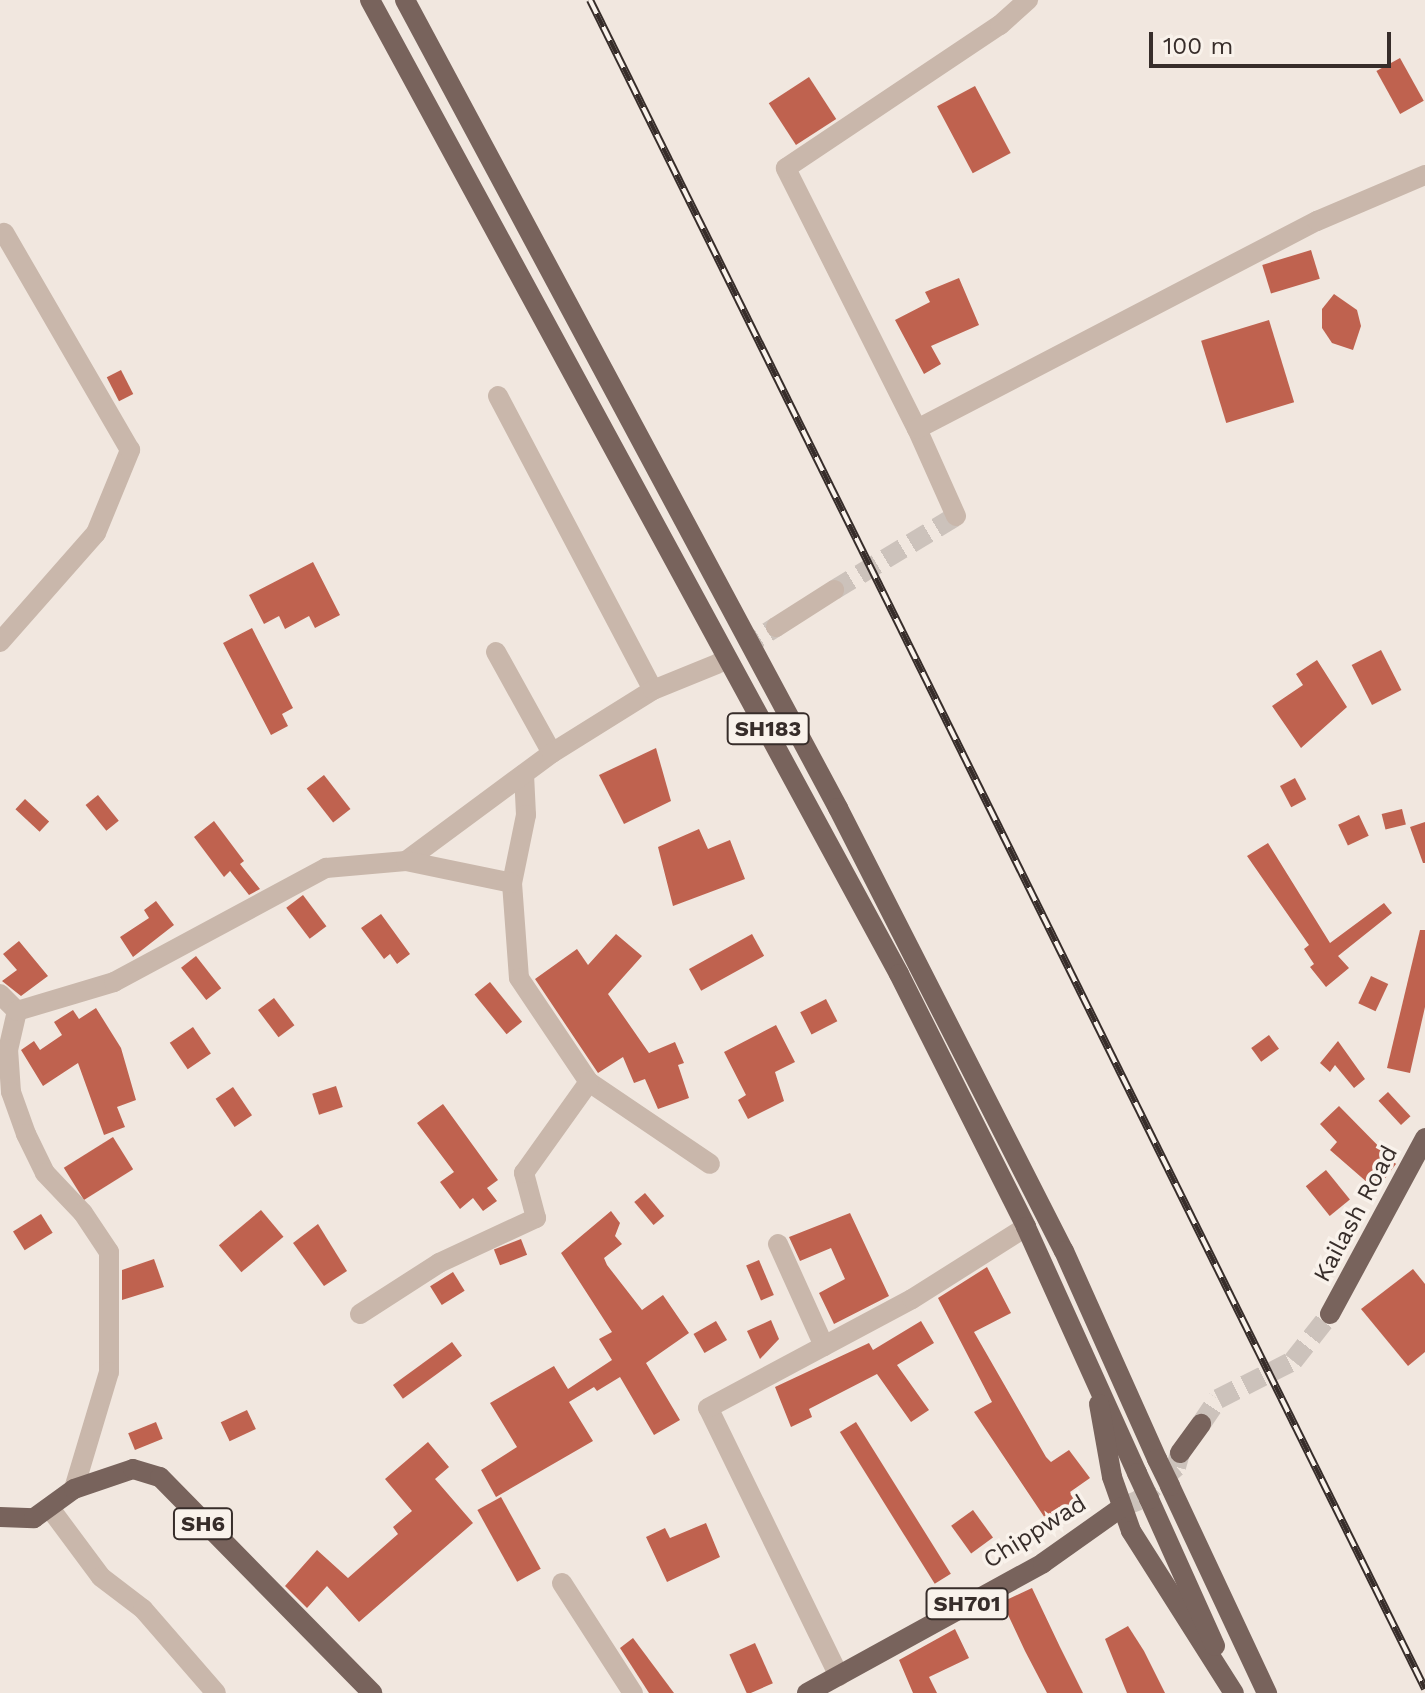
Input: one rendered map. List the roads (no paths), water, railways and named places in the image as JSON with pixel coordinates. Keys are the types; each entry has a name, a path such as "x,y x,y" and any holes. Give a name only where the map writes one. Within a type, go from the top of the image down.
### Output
{"main road":[{"name":"SH183","path":"370,0 816,818 1026,1227 1235,1693"},
{"path":"405,0 846,822 1064,1251 1266,1693"},
{"name":"Kailash Road","path":"1330,1314 1424,1141"},
{"path":"1116,1370 1096,1380 1105,1446 1122,1507 1151,1570 1235,1693"},
{"path":"1180,1453 1201,1424"},
{"name":"SH6","path":"52,1511 74,1489 133,1469 160,1477 372,1693"},
{"name":"Chippwad","path":"807,1693 1043,1563 1122,1507"},
{"path":"0,1517 34,1518 52,1511"}],"street":[{"path":"956,516 917,429 786,168 1000,25 1028,0"},
{"path":"917,429 1317,221 1425,175"},
{"path":"0,642 96,533 130,450 4,233"},
{"path":"498,396 653,690"},
{"path":"776,627 834,590"},
{"path":"496,652 552,753"},
{"path":"406,861 552,753 653,690 717,664"},
{"path":"524,774 526,815 512,883 519,978 589,1082 710,1164"},
{"path":"17,1011 114,982 326,868 406,861 512,883"},
{"path":"0,994 17,1011"},
{"path":"17,1011 8,1049 6,1083 45,1173 83,1213 109,1252 109,1372 74,1489"},
{"path":"360,1314 439,1263 536,1218 524,1173 589,1082"},
{"path":"839,1676 708,1408 824,1346 1026,1227"},
{"path":"778,1244 824,1346"},
{"path":"52,1511 101,1577 143,1609 216,1693"},
{"path":"562,1583 633,1693"}],"tunnel":[{"path":"834,590 956,516"},
{"path":"717,664 776,627"},
{"path":"1201,1424 1218,1399 1293,1361 1330,1314"},
{"path":"1122,1507 1139,1500 1176,1467 1180,1453"}],"railway":[{"path":"590,0 1425,1689"}]}
